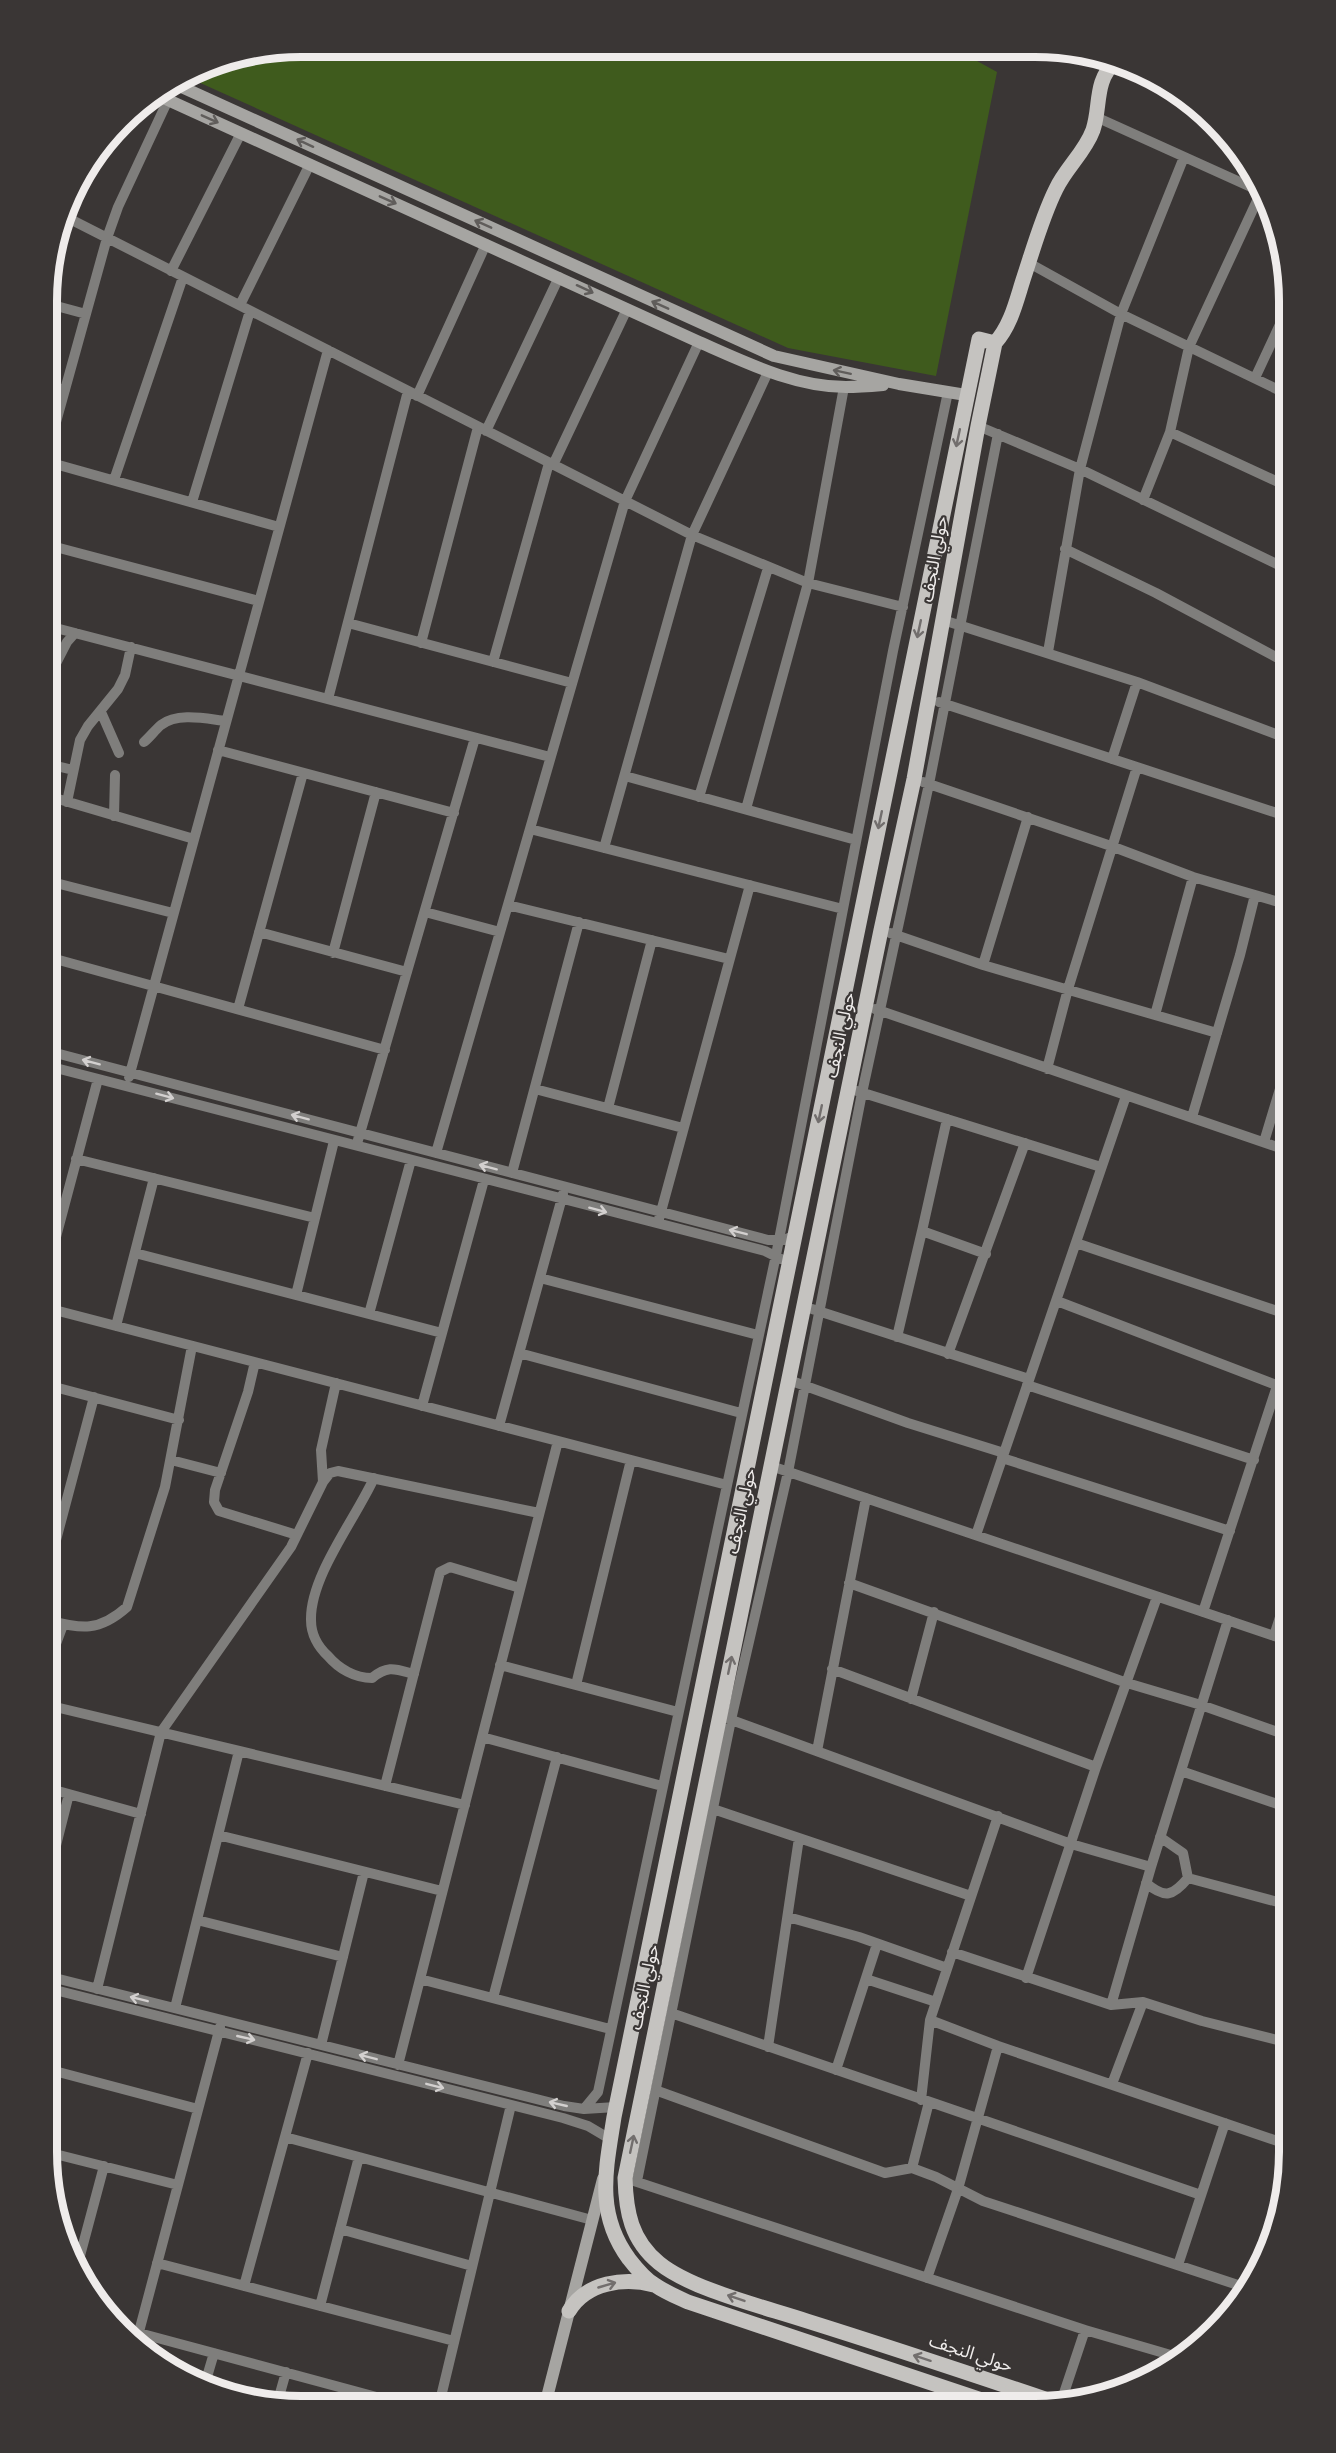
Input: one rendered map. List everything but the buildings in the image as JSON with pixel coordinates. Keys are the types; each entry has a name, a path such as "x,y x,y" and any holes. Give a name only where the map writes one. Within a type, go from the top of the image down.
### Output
{"main road":[{"name":"حولي النجف","path":"1039,2396 734,2298 676,2275 646,2250 634,2231 626,2208 744,1632 747,1579 756,1534 804,1306 855,1091 866,1005 881,930 921,782 937,701 943,620 995,343 1008,325 1050,200 1065,172 1086,146 1096,117 1100,84 1109,69"},
{"name":"حولي النجف","path":"969,2396 688,2302 655,2285 635,2267 618,2244 608,2218 605,2193 606,2167 616,2107 966,395 978,339 995,343"},
{"path":"734,1530 747,1536 756,1534"},
{"path":"726,1572 738,1570 747,1579"},
{"path":"569,2311 574,2302 602,2286 623,2281 655,2285"},
{"path":"954,2390 961,2387 964,2380 961,2370"},
{"path":"982,2396 981,2388 990,2380"}],"street":[{"path":"183,88 766,353 899,384 966,395"},
{"path":"165,99 768,372 808,382 844,387 899,384"},
{"path":"57,419 107,238 162,101"},
{"path":"1096,117 1250,187"},
{"path":"171,271 242,133"},
{"path":"1048,652 1080,469 1121,315 1184,157"},
{"path":"192,502 245,308 310,164"},
{"path":"1143,501 1170,432 1189,347 1257,202"},
{"path":"71,220 692,535 768,568 808,582 903,607"},
{"path":"328,699 413,394 486,244"},
{"path":"1029,263 1121,315 1279,390"},
{"path":"114,480 183,277"},
{"path":"421,643 482,429 559,277"},
{"path":"57,306 86,314"},
{"path":"493,662 551,464 627,309"},
{"path":"1255,378 1279,328"},
{"path":"435,1153 625,501 699,342"},
{"path":"126,1086 328,351"},
{"path":"604,848 692,535 768,372"},
{"path":"746,810 808,582 844,387"},
{"path":"57,388 65,390"},
{"path":"584,2109 598,2092 776,1256 856,840 948,392"},
{"path":"978,426 1080,469 1279,565"},
{"path":"1170,432 1279,482"},
{"path":"998,434 961,625 937,701 1279,814"},
{"path":"57,464 279,527"},
{"path":"57,547 259,601"},
{"path":"1065,549 1156,593 1279,659"},
{"path":"699,797 768,568"},
{"path":"943,620 1137,682 1279,736"},
{"path":"348,623 572,683"},
{"path":"57,628 550,757"},
{"path":"57,662 75,633"},
{"path":"68,802 80,740 88,726 118,689 125,675 131,647"},
{"path":"1112,759 1137,682"},
{"path":"101,712 119,753"},
{"path":"144,742 162,724 175,719 194,717 226,721"},
{"path":"357,1146 475,738"},
{"path":"218,750 454,813"},
{"path":"57,766 73,770"},
{"path":"1047,1069 1068,989 1137,767"},
{"path":"238,1009 303,773"},
{"path":"114,816 115,775"},
{"path":"625,776 856,840"},
{"path":"744,1632 788,1472 819,1311 855,1091 880,1010 897,936 921,782 1028,816 1193,877 1279,902"},
{"path":"333,953 376,792"},
{"path":"57,799 194,839"},
{"path":"983,965 1028,816"},
{"path":"530,829 843,909"},
{"path":"1155,1015 1193,877"},
{"path":"57,883 174,913"},
{"path":"658,1225 750,885"},
{"path":"1192,1117 1255,895"},
{"path":"508,905 729,959"},
{"path":"425,912 500,933"},
{"path":"512,1173 579,922"},
{"path":"881,930 983,965 1217,1033"},
{"path":"259,932 407,972"},
{"path":"608,1108 652,940"},
{"path":"57,959 385,1050"},
{"path":"866,1005 1279,1147"},
{"path":"57,1053 660,1212 778,1241 794,1236"},
{"path":"57,1068 776,1256 788,1269"},
{"path":"57,1233 98,1079"},
{"path":"535,1089 683,1128"},
{"path":"855,1091 1101,1167"},
{"path":"1264,1142 1279,1092"},
{"path":"976,1535 1126,1096"},
{"path":"897,1337 946,1119"},
{"path":"296,1295 334,1141"},
{"path":"948,1354 1025,1143"},
{"path":"76,1159 315,1218"},
{"path":"369,1314 411,1160"},
{"path":"116,1326 154,1178"},
{"path":"422,1406 483,1180"},
{"path":"499,1426 565,1187"},
{"path":"922,1231 986,1254"},
{"path":"1076,1243 1279,1313"},
{"path":"135,1252 442,1333"},
{"path":"540,1278 758,1335"},
{"path":"1057,1301 1277,1386 1203,1612"},
{"path":"804,1306 1254,1460"},
{"path":"57,1311 727,1485"},
{"path":"57,1623 76,1628 95,1626 111,1621 127,1607 165,1487 192,1346"},
{"path":"519,1353 741,1413"},
{"path":"255,1362 248,1392 215,1490 214,1502 219,1511 297,1535"},
{"path":"789,1380 1003,1456 1230,1531"},
{"path":"323,1482 321,1450 336,1383"},
{"path":"57,1388 179,1420"},
{"path":"57,1521 94,1397"},
{"path":"398,2065 558,1441"},
{"path":"171,1460 221,1473"},
{"path":"576,1685 631,1460"},
{"path":"771,1466 1279,1638"},
{"path":"97,1989 161,1732 291,1547 323,1482 330,1473 338,1471 539,1513"},
{"path":"374,1478 322,1576 313,1602 310,1620 314,1637 324,1653 350,1674 372,1678 383,1670 393,1669 414,1674"},
{"path":"817,1751 866,1498"},
{"path":"385,1786 440,1572 450,1567 520,1588"},
{"path":"849,1583 1127,1683 1201,1705 1279,1732"},
{"path":"1026,1978 1096,1767 1157,1597"},
{"path":"911,1699 934,1612"},
{"path":"1111,2005 1146,1883 1228,1620"},
{"path":"1274,1636 1279,1620"},
{"path":"57,1641 63,1625"},
{"path":"500,1665 678,1712"},
{"path":"832,1669 1096,1767"},
{"path":"57,1707 465,1805"},
{"path":"1151,1867 1071,1844 725,1718 713,1809 695,1866 656,2090 631,2180 1085,2330 1170,2355"},
{"path":"482,1737 662,1786"},
{"path":"175,2008 239,1751"},
{"path":"494,1998 557,1757"},
{"path":"1181,1771 1279,1805"},
{"path":"57,1791 141,1814"},
{"path":"57,1840 69,1794"},
{"path":"713,1809 971,1896"},
{"path":"912,2168 925,2101 930,2020 998,1816"},
{"path":"218,1835 442,1891"},
{"path":"1160,1837 1183,1853 1188,1878"},
{"path":"768,2046 799,1838"},
{"path":"321,2045 364,1872"},
{"path":"1146,1883 1156,1892 1165,1894 1177,1891 1188,1878"},
{"path":"1188,1878 1279,1902"},
{"path":"788,1917 947,1968"},
{"path":"197,1920 343,1957"},
{"path":"836,2070 877,1944"},
{"path":"952,1952 1111,2005 1143,2002 1202,2021 1279,2040"},
{"path":"57,1979 175,2008 220,2026 308,2053 576,2122 610,2139"},
{"path":"420,1979 610,2029"},
{"path":"866,1979 936,2002"},
{"path":"57,1990 220,2026 321,2045 584,2109 616,2107"},
{"path":"1112,2084 1143,2002"},
{"path":"671,2013 1201,2195"},
{"path":"930,2020 998,2046 1279,2142"},
{"path":"138,2333 220,2026"},
{"path":"927,2278 958,2189 998,2046"},
{"path":"244,2286 308,2053"},
{"path":"57,2073 198,2109"},
{"path":"656,2090 885,2173 912,2168 936,2177 983,2202 1239,2285"},
{"path":"440,2396 511,2105"},
{"path":"1178,2265 1225,2123"},
{"path":"285,2137 592,2220"},
{"path":"57,2155 178,2185"},
{"path":"320,2306 359,2157"},
{"path":"80,2254 104,2166"},
{"path":"547,2396 606,2167"},
{"path":"340,2229 472,2266"},
{"path":"157,2263 454,2341"},
{"path":"1062,2394 1085,2330"},
{"path":"146,2340 214,2353 372,2396"},
{"path":"207,2377 214,2353"},
{"path":"280,2395 286,2373"}],"green space":[{"path":"301,57 970,57 997,72 936,376 788,348 196,81 238,65 269,59"}]}
